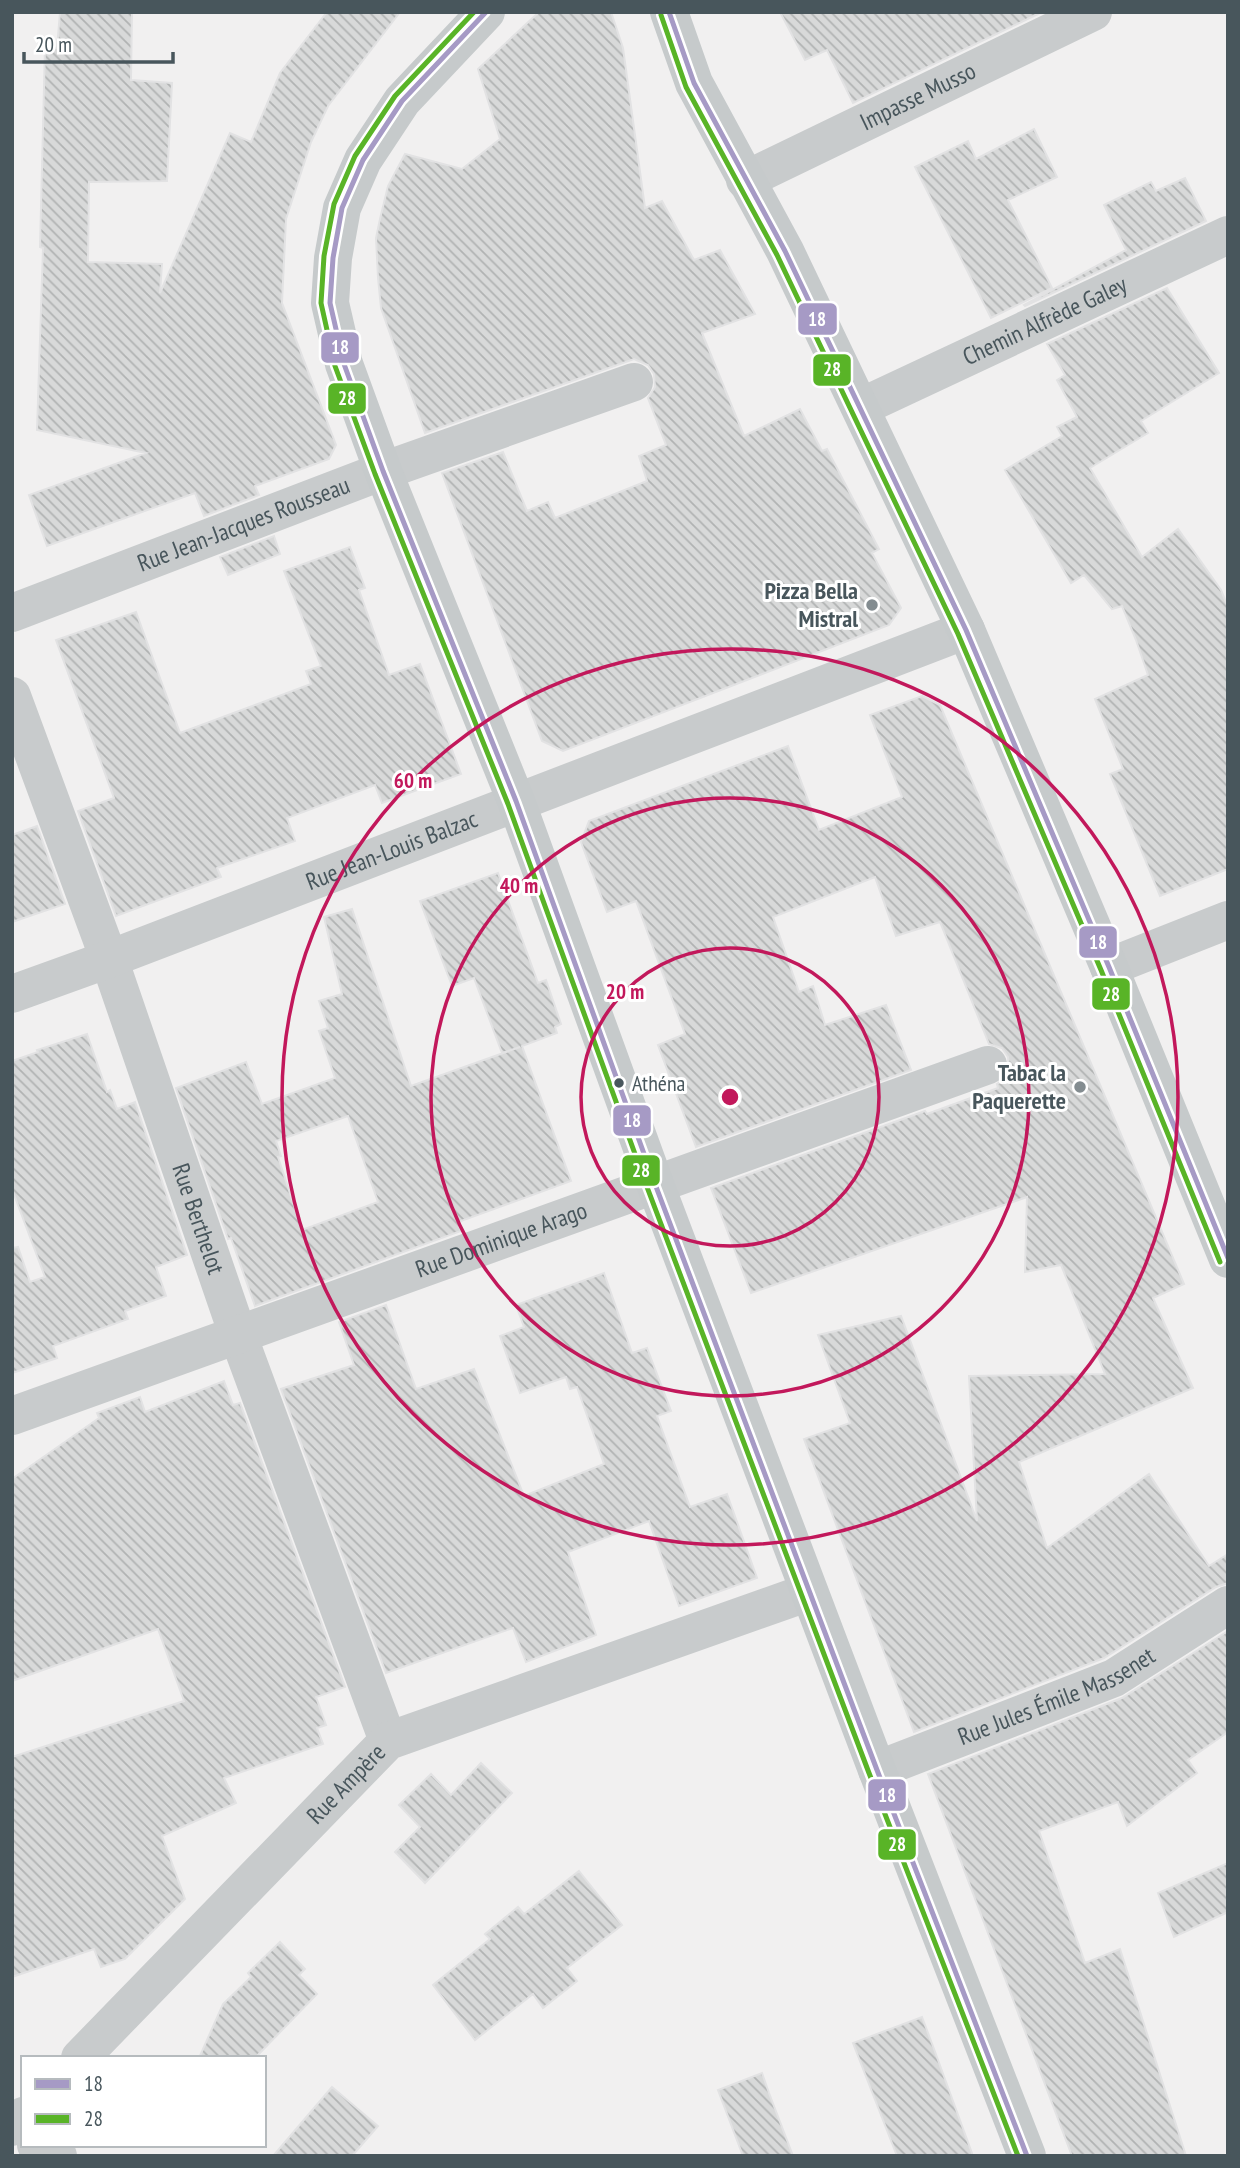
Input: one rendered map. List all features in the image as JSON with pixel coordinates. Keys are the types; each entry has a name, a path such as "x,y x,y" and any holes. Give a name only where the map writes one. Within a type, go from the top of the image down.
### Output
{"main road":[{"path":"485,12 402,101 363,160 342,208 333,258 330,303 344,364 383,471 516,802 655,1184 877,1770 1027,2156"},
{"path":"643,12 694,83 785,251 966,630 1109,967 1228,1259"},
{"path":"669,12 694,83"}],"street":[{"name":"Impasse Musso","path":"745,180 1093,12"},
{"name":"Chemin Alfrède Galey","path":"861,407 1228,234"},
{"name":"Rue Jean-Jacques Rousseau","path":"12,613 383,471 634,382"},
{"name":"Rue Jean-Louis Balzac","path":"12,994 966,630"},
{"name":"Rue Berthelot","path":"12,696 109,959 239,1335 388,1741"},
{"path":"1109,967 1228,920"},
{"name":"Rue Dominique Arago","path":"12,1416 988,1065"},
{"name":"Rue Ampère","path":"82,2056 388,1741 809,1592"},
{"name":"Rue Jules Émile Massenet","path":"877,1770 1114,1678 1228,1605"},
{"path":"40,2147 58,2156"}],"building":[{"path":"60,12 132,12 131,80 172,83 167,181 89,182 88,262 162,264 160,293 230,133 251,142 280,73 327,12 400,12 328,106 311,142 286,219 282,303 336,445 329,459 255,486 259,495 204,516 195,493 47,546 29,495 146,453 37,430 43,248 40,247 45,47 57,48"},
{"path":"539,12 611,12 623,48 645,208 662,201 694,260 720,250 755,314 702,333 744,436 800,409 822,451 827,449 879,549 872,553 901,608 889,625 563,751 542,741 442,473 503,452 527,511 548,502 555,518 647,481 639,456 666,445 648,398 655,387 654,374 648,365 634,359 425,433 381,308 376,238 388,186 405,154 462,169 500,139 478,69"},
{"path":"780,12 1042,12 853,103 827,50 805,60"},
{"path":"1034,129 1057,177 1008,200 1052,288 991,318 915,167 968,141 976,159"},
{"path":"1185,178 1206,221 1024,305 1126,250 1104,205 1151,182 1156,191"},
{"path":"1167,288 1219,373 1141,421 1148,433 1090,468 1142,557 1178,529 1221,590 1228,607 1228,869 1160,896 1110,774 1123,769 1095,699 1148,675 1136,640 1122,606 1112,609 1084,575 1071,583 1005,470 1062,436 1057,427 1077,417 1057,380 1065,375 1047,344"},
{"path":"274,536 280,554 228,575 220,557"},
{"path":"350,547 365,588 359,590 389,675 420,664 461,774 382,803 375,785 287,818 295,841 217,868 221,877 116,916 78,811 114,798 56,640 136,612 180,733 311,684 306,671 321,666 284,571"},
{"path":"922,696 940,705 1184,1284 1153,1298 1193,1388 1019,1462 1047,1548 1149,1474 1209,1566 1228,1554 1228,1583 1216,1587 1104,1658 914,1732 804,1439 850,1423 818,1335 901,1316 977,1521 969,1376 1105,1374 1061,1265 1025,1272 1027,1197 751,1293 711,1188 925,1111 927,1114 998,1088 997,1084 1005,1079 1009,1070 1008,1057 1002,1048 989,1044 940,922 896,936 875,877 773,917 799,992 813,986 825,1025 886,1005 911,1070 696,1147 658,1045 685,1034 636,901 607,912 581,842 589,821 788,746 819,830 902,797 870,715"},
{"path":"37,826 65,904 12,922 12,835"},
{"path":"498,873 538,983 546,980 561,1024 555,1027 557,1033 522,1046 571,1181 458,1222 461,1231 255,1306 231,1238 228,1239 176,1088 246,1062 262,1104 335,1078 319,1031 328,1028 319,1001 342,994 324,917 352,909 411,1086 520,1047 502,1053 474,978 452,986 420,901","holes":["348,1116 378,1202 302,1230 278,1157 281,1156 276,1141"]},
{"path":"87,1034 107,1092 110,1090 117,1109 135,1102 187,1255 156,1267 166,1296 125,1311 128,1319 53,1346 57,1358 12,1373 12,1248 18,1247 30,1282 45,1277 12,1189 12,1061"},
{"path":"604,1273 632,1353 647,1348 671,1411 657,1416 690,1507 727,1494 757,1578 679,1606 649,1521 568,1552 596,1635 526,1662 513,1628 386,1673 281,1389 354,1365 339,1322 386,1305 416,1389 474,1369 524,1496 604,1464 577,1387 570,1389 566,1377 520,1393 500,1336 524,1327 516,1305"},
{"path":"224,1381 233,1405 240,1403 345,1687 316,1697 326,1725 317,1728 323,1744 224,1778 236,1803 162,1836 185,1899 125,1959 101,1967 94,1949 12,1977 12,1757 184,1701 158,1629 12,1681 12,1479 99,1418 97,1413 140,1397 145,1412"},
{"path":"1228,1631 1228,1732 1188,1760 1197,1773 1127,1826 1118,1802 1039,1831 1085,1963 1120,1949 1186,2156 1072,2156 928,1774 1122,1698"},
{"path":"481,1763 512,1793 425,1883 395,1852 420,1827 399,1805 431,1774 451,1795"},
{"path":"1228,1863 1228,1912 1174,1937 1158,1893"},
{"path":"579,1871 622,1925 567,1968 577,1981 543,2008 533,1994 475,2040 433,1985 490,1939 485,1934 518,1907 524,1914"},
{"path":"280,1942 305,1969 299,1975 317,1994 257,2056 200,2056 223,2004 251,1977 248,1973"},
{"path":"922,2017 973,2156 897,2156 853,2043"},
{"path":"762,2073 793,2156 743,2156 718,2090"},
{"path":"332,2087 378,2126 352,2156 273,2156"}],"transit line":[{"name":"28","path":"474,12 395,96 355,156 334,204 324,256 321,303 335,366 375,474 508,804 647,1187 869,1773 1018,2156"},
{"name":"18","path":"486,12 402,101 363,160 342,208 333,258 330,303 344,364 383,471 516,801 655,1184 877,1770 1027,2156"},
{"name":"18","path":"669,12 694,83 785,251 966,630 1109,967 1228,1258"},
{"name":"28","path":"661,15 686,87 777,255 958,634 1101,970 1220,1262"}],"place":[{"name":"Pizza Bella Mistral","path":"872,605"},
{"name":"Athéna","path":"619,1083"},
{"name":"Tabac la Paquerette","path":"1080,1087"}]}
